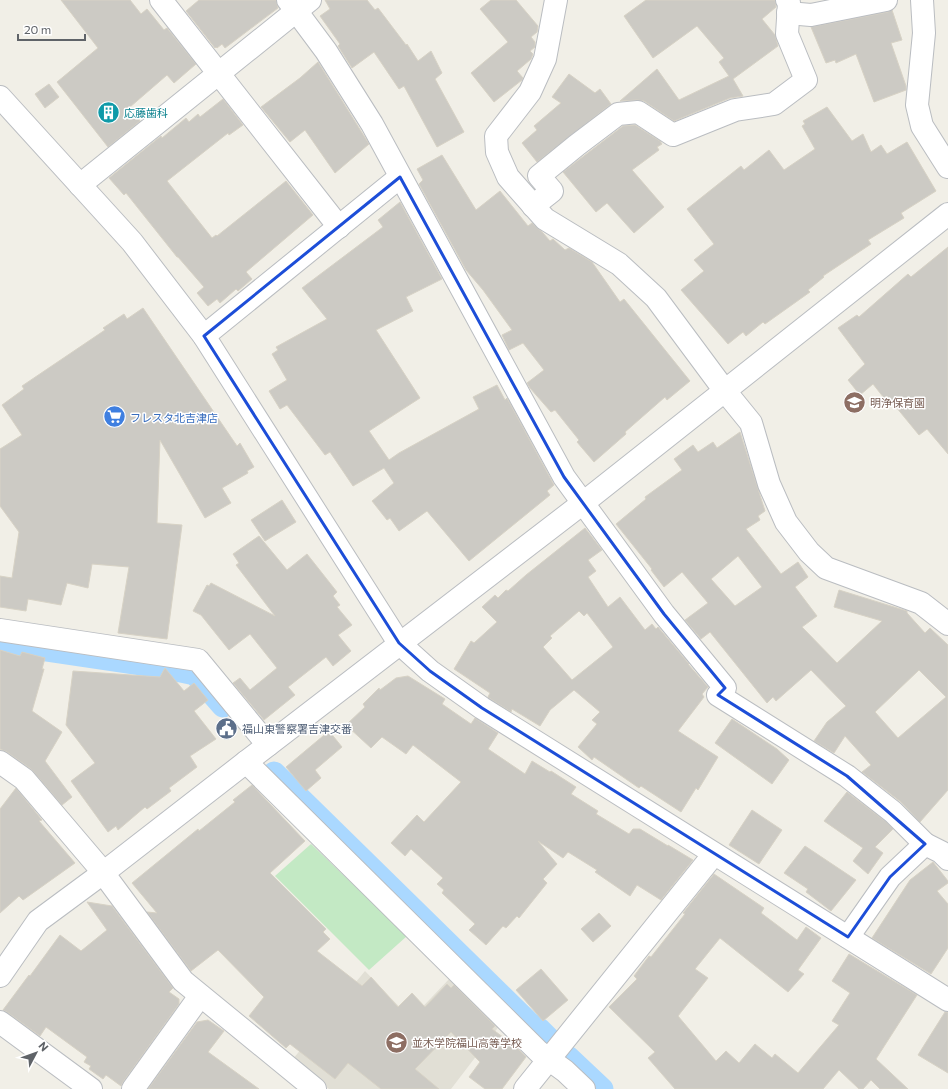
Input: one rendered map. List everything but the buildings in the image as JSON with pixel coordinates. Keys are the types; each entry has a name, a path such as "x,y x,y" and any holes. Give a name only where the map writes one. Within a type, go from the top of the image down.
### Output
{"street":[{"path":"161,0 339,227"},
{"path":"556,0 545,59 530,92 496,136 497,152 508,177 546,219 619,264 656,298 725,391 751,423 769,484 786,522 809,552 826,568 921,603 948,624"},
{"path":"533,206 552,191 539,176 618,114 638,112 673,135 735,110 774,104 806,80 787,34 788,6 811,15 886,0"},
{"path":"922,0 924,33 917,105 922,126 948,167"},
{"path":"80,185 218,73 298,4 372,124 564,477 664,614 725,688 718,694 847,776 893,812 925,844 941,852 948,859"},
{"path":"0,97 132,242 204,336 399,643 430,671 482,708 948,1000"},
{"path":"204,336 400,177"},
{"path":"0,976 38,921 583,503 948,214"},
{"path":"0,630 198,660 268,745"},
{"path":"0,762 24,779 103,872 183,981 314,1089"},
{"path":"246,762 516,1030 584,1089"},
{"path":"848,937 890,877 925,844"},
{"path":"525,1089 714,854"},
{"path":"133,1089 200,996"},
{"path":"0,1022 92,1089"}],"highlighted area":[{"path":"400,177 564,477 664,614 725,688 718,695 847,776 925,844 890,877 848,937 482,708 430,671 399,643 204,336"}],"shaded area":[{"name":"並木学院福山高等学校","path":"365,971 411,1019 452,976 500,1025 451,1089 329,1089 293,1059"}],"green space":[{"path":"311,844 407,936 369,970 275,876"}],"waterway":[{"path":"0,643 162,667 195,674 223,706"},
{"path":"274,773 529,1023 539,1029 550,1040"},
{"path":"568,1057 602,1089"}],"place":[{"name":"応藤歯科","path":"108,112"},
{"name":"明浄保育園","path":"854,402"},
{"name":"フレスタ北吉津店","path":"114,417"},
{"name":"福山東警察署吉津交番","path":"227,728"},
{"name":"並木学院福山高等学校","path":"397,1042"}]}
